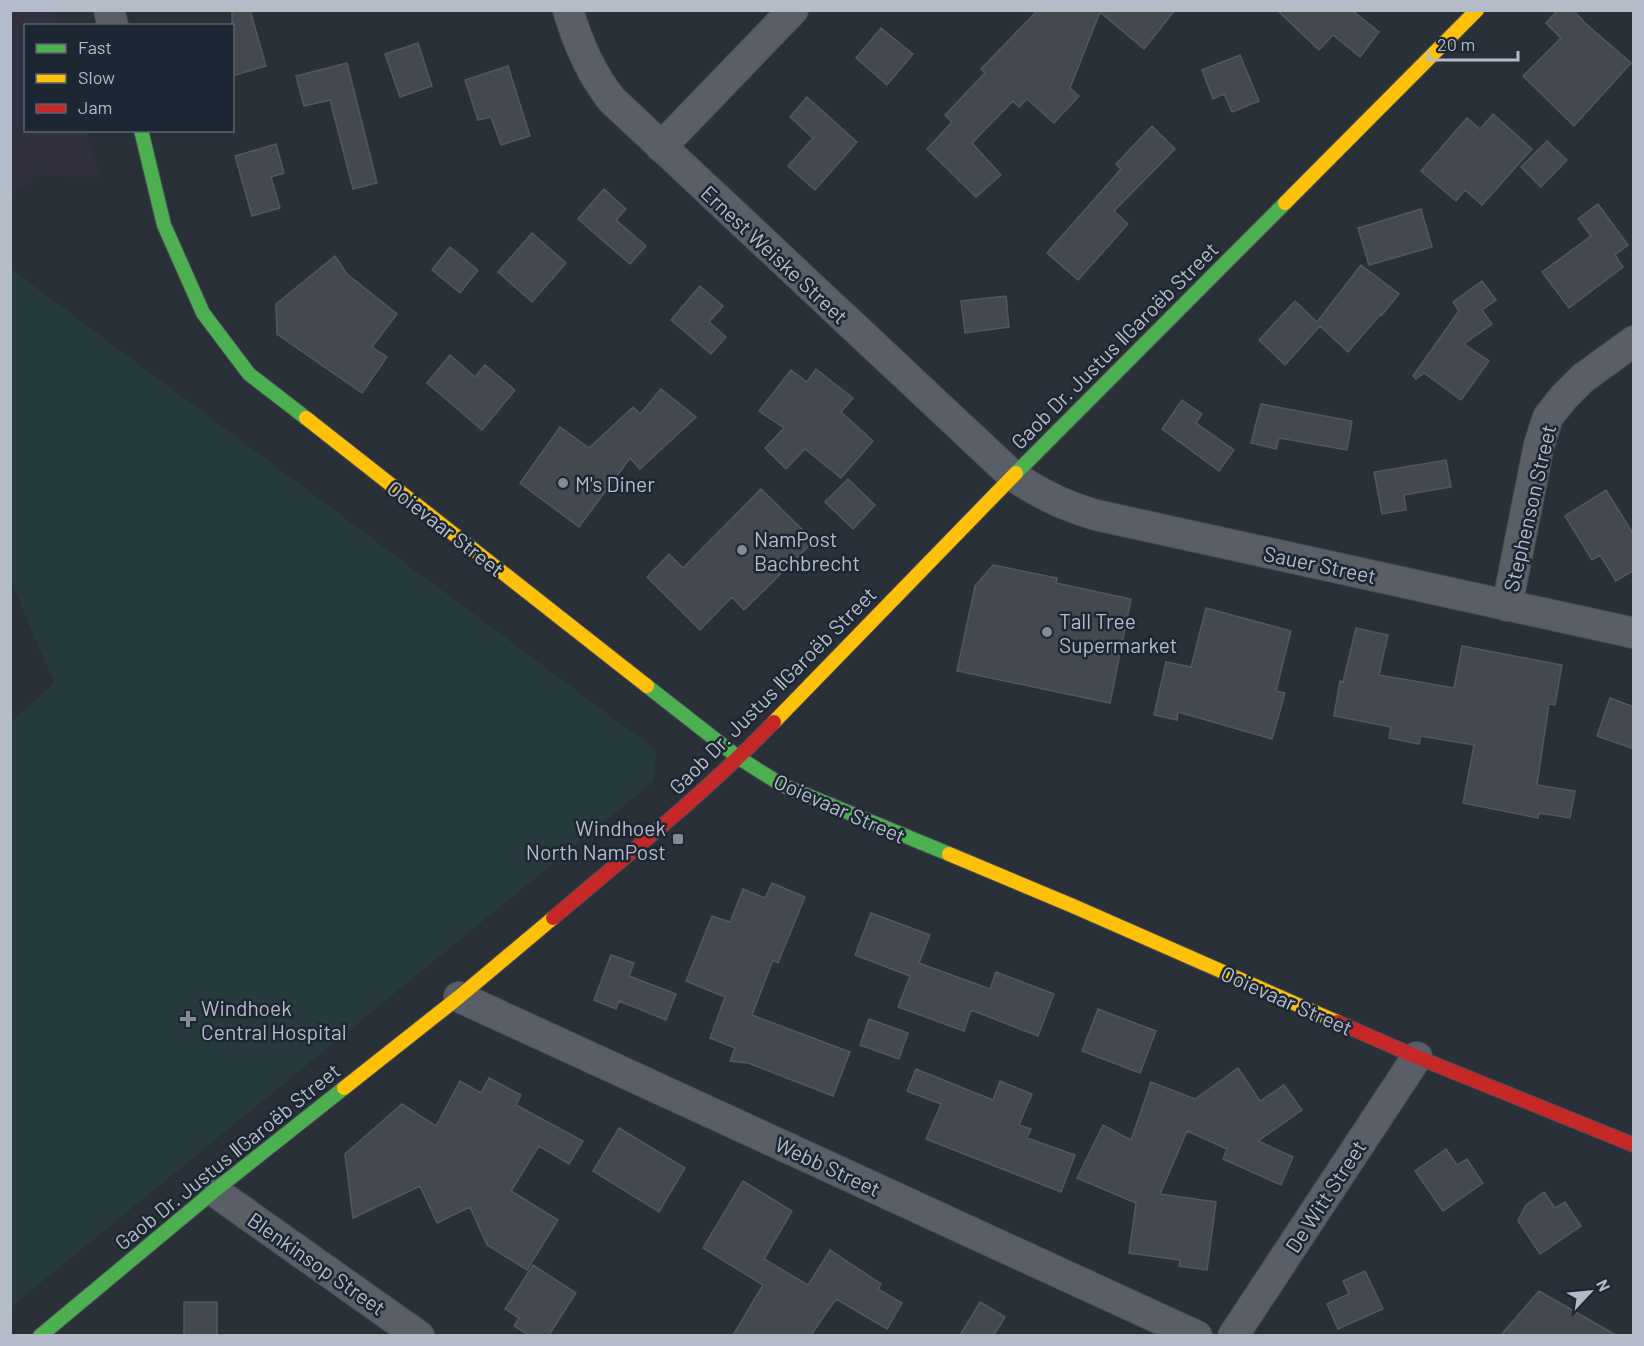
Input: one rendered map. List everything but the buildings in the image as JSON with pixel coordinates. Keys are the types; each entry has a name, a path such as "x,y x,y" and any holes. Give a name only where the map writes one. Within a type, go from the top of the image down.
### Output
{"street":[{"name":"Ernest Weiske Street","path":"568,10 596,81 612,100 1013,476"},
{"path":"661,147 793,10"},
{"name":"Gaob Dr. Justus ǁGaroëb Street","path":"40,1335 214,1191 459,997 739,758 1013,476 1477,10"},
{"name":"Ooievaar Street","path":"141,132 164,225 203,313 249,374 739,758 782,785 1073,906 1417,1057 1634,1145"},
{"name":"Stephenson Street","path":"1507,606 1539,445 1548,417 1583,378 1634,341"},
{"name":"Sauer Street","path":"1013,476 1063,505 1096,515 1634,633"},
{"name":"Webb Street","path":"459,997 1197,1335"},
{"name":"De Witt Street","path":"1233,1335 1417,1057"},
{"name":"Blenkinsop Street","path":"214,1191 419,1335"}],"shaded area":[{"path":"11,10 55,11 59,24 24,24 24,132 87,132 100,178 40,175 11,194"}],"green space":[{"name":"Windhoek Central Hospital","path":"11,269 656,750 654,781 11,1307 11,722 54,683 11,581"}],"traffic: fast":[{"path":"141,132 164,225 203,313 249,374 306,418"},
{"path":"1016,473 1285,203"},
{"path":"647,686 739,758 782,785 949,854"},
{"path":"40,1336 214,1191 344,1088"}],"traffic: slow":[{"path":"1285,203 1477,10"},
{"path":"306,418 647,686"},
{"path":"774,722 1016,473"},
{"path":"949,854 1337,1022"},
{"path":"344,1088 459,997 553,918"}],"traffic: jam":[{"path":"553,918 694,798 774,722"},
{"path":"1337,1022 1634,1145"}],"place":[{"name":"M's Diner","path":"563,483"},
{"name":"NamPost Bachbrecht","path":"742,550"},
{"name":"Tall Tree Supermarket","path":"1047,632"},
{"name":"Windhoek North NamPost","path":"678,839"},
{"name":"Windhoek Central Hospital","path":"188,1019"}]}
